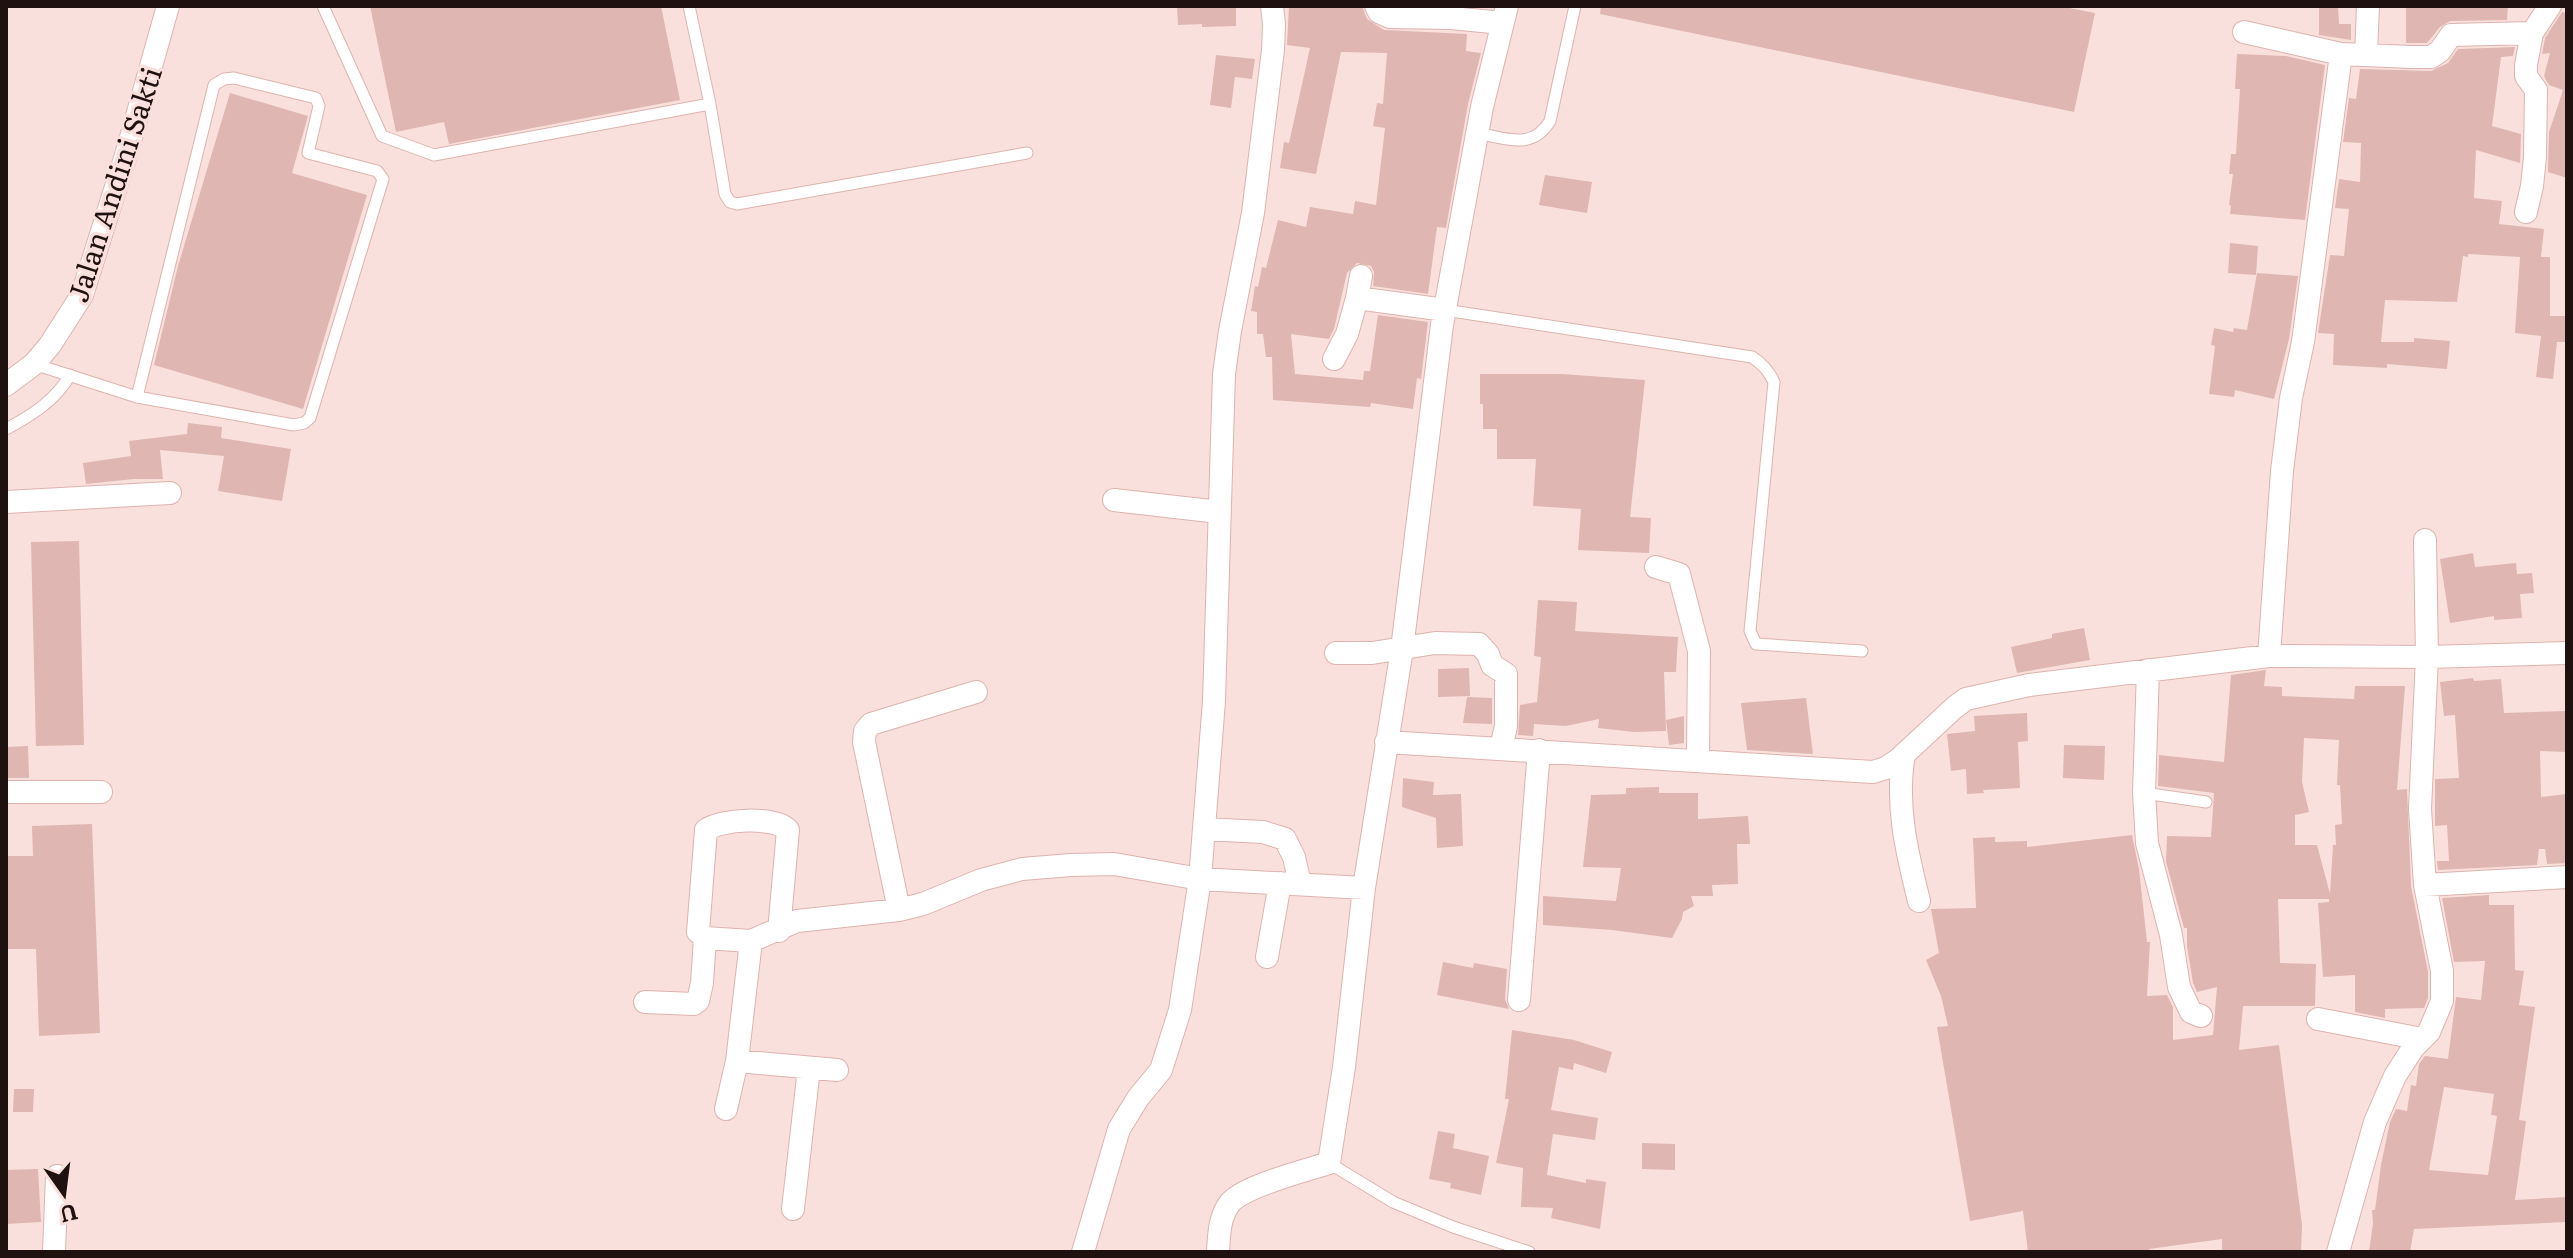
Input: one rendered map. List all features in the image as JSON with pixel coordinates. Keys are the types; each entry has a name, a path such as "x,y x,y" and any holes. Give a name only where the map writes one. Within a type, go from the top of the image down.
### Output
{"street":[{"name":"Jalan Andini Sakti","path":"6,385 34,364 82,295 168,6"},
{"path":"1083,1252 1119,1129 1138,1098 1161,1070 1174,1035 1200,879 1214,701 1224,374 1253,213 1273,50 1272,6"},
{"path":"1218,1252 1221,1222 1231,1202 1264,1184 1329,1163 1344,1067 1364,888 1402,649 1445,310 1477,133 1504,15 1390,17 1379,12 1376,6"},
{"path":"2366,55 2368,6"},
{"path":"2526,212 2535,157 2536,90 2526,76 2526,65 2532,33 2550,6"},
{"path":"2559,6 2567,8"},
{"path":"2244,32 2341,54 2431,57 2440,51 2451,35 2532,33"},
{"path":"2269,656 2282,471 2310,296 2341,54"},
{"path":"1334,359 1347,334 1359,287 1445,310"},
{"path":"6,502 170,493"},
{"path":"1114,500 1219,512"},
{"path":"2338,1252 2375,1122 2395,1076 2413,1048 2429,1032 2442,1001 2443,985 2425,885 2420,809 2427,657 2425,540"},
{"path":"1656,567 1679,574 1699,651 1698,761"},
{"path":"1336,653 1372,653 1435,643 1479,644 1492,665 1506,674 1506,726 1501,748"},
{"path":"1386,742 1873,772 1886,768 1904,754 1966,699 2029,685 2269,656 2427,657 2567,653"},
{"path":"2148,670 2144,793 2147,843 2171,935 2179,987 2191,1012 2201,1016"},
{"path":"899,910 864,742 865,731 871,724 976,692"},
{"path":"1519,1000 1539,750"},
{"path":"1904,754 1901,799 1905,841 1919,901"},
{"path":"6,792 101,792"},
{"path":"779,931 788,830 782,824 773,822 715,824 706,830 698,932 705,938 751,941 779,931 797,921 899,910 923,904 981,880 1022,869 1114,864 1200,879 1364,888"},
{"path":"1204,829 1263,832 1285,839 1294,857 1290,883 1267,957"},
{"path":"2425,885 2567,877"},
{"path":"645,1002 694,1004 698,1001 705,938"},
{"path":"726,1109 737,1061 751,941"},
{"path":"2318,1019 2422,1039"},
{"path":"737,1061 837,1070"},
{"path":"793,1209 809,1068"},
{"path":"54,1252 57,1176"}],"lane":[{"path":"323,6 382,136 434,155 710,104"},
{"path":"689,6 725,194 730,202 737,204 1027,153"},
{"path":"1477,133 1520,141 1534,139 1543,133 1550,121 1575,6"},
{"path":"34,364 137,397 294,425 310,418 383,179 377,171 310,156 307,149 319,106 316,98 234,78 214,85 137,397"},
{"path":"1445,310 1752,357 1761,363 1774,382 1750,631 1756,644 1862,651"},
{"path":"6,429 48,402 70,375"},
{"path":"2144,793 2206,802"},
{"path":"1329,1163 1393,1202 1453,1227 1529,1252"}],"building":[{"path":"370,6 661,6 680,100 449,144 444,122 396,132"},
{"path":"1177,6 1236,6 1236,26 1178,25"},
{"path":"1289,6 1362,6 1367,19 1384,30 1467,34 1466,51 1481,53 1468,104 1446,228 1437,227 1428,294 1373,286 1371,266 1357,263 1347,273 1329,339 1291,334 1295,374 1363,380 1364,371 1370,371 1378,315 1428,322 1421,379 1417,378 1413,409 1371,403 1370,407 1273,400 1272,357 1266,357 1263,334 1257,334 1257,312 1251,311 1255,286 1258,287 1262,267 1266,268 1278,220 1306,227 1310,207 1353,214 1355,201 1376,205 1385,128 1373,126 1377,103 1383,104 1387,53 1341,52 1316,174 1280,168 1284,142 1289,143 1310,48 1287,45"},
{"path":"1601,6 2059,6 2095,13 2074,112 1600,14"},
{"path":"2319,6 2338,6 2339,24 2351,24 2351,40 2319,35"},
{"path":"2406,6 2508,6 2507,20 2450,21 2440,27 2427,43 2406,43"},
{"path":"2562,12 2567,13 2567,178 2548,172 2549,132 2563,90 2549,85 2544,76 2550,53 2542,54 2545,38"},
{"path":"2515,47 2513,56 2501,57 2492,126 2521,134 2520,163 2476,150 2474,198 2502,201 2499,224 2544,229 2541,257 2550,257 2550,316 2567,316 2567,342 2557,342 2553,379 2536,377 2541,336 2515,333 2520,257 2463,256 2457,302 2385,300 2381,342 2414,342 2414,338 2450,341 2447,369 2387,364 2387,368 2333,365 2334,334 2318,333 2330,255 2344,256 2349,209 2335,208 2339,179 2360,182 2361,143 2343,142 2349,98 2356,99 2360,69 2431,71 2448,63 2458,49"},
{"path":"2237,54 2286,56 2325,65 2305,220 2230,214 2233,174 2229,174 2231,154 2236,154 2240,89 2235,89"},
{"path":"1216,55 1255,59 1252,79 1235,77 1231,108 1210,105"},
{"path":"230,93 308,116 292,173 367,195 303,409 154,365 178,266"},
{"path":"1545,175 1592,182 1587,213 1539,205"},
{"path":"2230,243 2258,246 2256,275 2228,273"},
{"path":"2257,273 2298,276 2289,339 2274,399 2235,390 2234,397 2209,394 2214,328 2233,332 2234,328 2247,330"},
{"path":"1480,374 1562,374 1645,380 1630,517 1651,518 1649,553 1578,550 1581,509 1533,506 1536,459 1497,459 1497,429 1483,429"},
{"path":"188,423 222,427 221,438 291,449 282,501 218,491 224,456 160,450 163,479 86,484 83,463 131,456 129,441 187,434"},
{"path":"79,541 84,745 36,746 31,542"},
{"path":"2473,553 2475,567 2516,563 2517,574 2532,573 2534,593 2520,594 2522,618 2494,620 2494,616 2450,623 2440,559"},
{"path":"1538,600 1577,602 1575,631 1678,637 1676,672 1664,672 1666,731 1634,732 1598,728 1599,719 1566,726 1534,724 1533,736 1518,735 1520,705 1537,702 1541,657 1534,656"},
{"path":"2084,628 2090,660 2017,673 2011,647"},
{"path":"1469,668 1470,696 1438,697 1438,669"},
{"path":"2266,670 2264,686 2282,687 2282,696 2354,699 2355,686 2405,686 2397,790 2407,789 2411,886 2428,972 2428,998 2424,1008 2385,1009 2385,1018 2355,1012 2355,975 2323,977 2318,903 2329,902 2329,899 2278,899 2280,963 2316,964 2315,1006 2243,1006 2239,1050 2279,1045 2302,1225 2301,1252 2222,1252 2222,1239 2149,1249 2150,1252 2028,1252 2023,1211 1970,1221 1937,1027 1948,1026 1941,996 1926,960 1939,953 1931,909 1976,908 1973,838 1995,837 1995,842 2027,841 2027,847 2132,835 2147,942 2150,942 2147,996 2167,995 2173,1007 2173,1040 2213,1035 2217,987 2197,992 2193,983 2187,928 2184,928 2166,862 2167,836 2211,837 2214,793 2158,786 2159,755 2224,762 2231,675","holes":["2304,738 2339,740 2337,785 2340,785 2342,824 2335,825 2336,845 2333,845 2330,894 2317,845 2295,845 2295,815 2309,812 2302,782"]},
{"path":"2473,678 2474,681 2501,679 2504,713 2567,711 2567,752 2540,751 2541,797 2567,794 2567,863 2547,864 2545,849 2539,849 2537,865 2438,870 2437,861 2449,861 2447,825 2435,826 2435,779 2459,778 2455,715 2444,716 2440,682"},
{"path":"1467,697 1492,698 1492,724 1463,723"},
{"path":"1806,698 1813,754 1747,750 1741,703"},
{"path":"2027,713 2028,741 2018,742 2020,788 1967,794 1966,769 1951,771 1947,734 1975,731 1974,716"},
{"path":"1684,716 1684,743 1669,745 1666,720"},
{"path":"2064,745 2105,746 2104,780 2063,778"},
{"path":"28,746 29,778 6,778 6,747"},
{"path":"1403,778 1434,782 1433,795 1461,794 1463,846 1437,848 1436,818 1402,807"},
{"path":"1659,787 1659,793 1698,793 1698,819 1748,816 1750,844 1737,844 1738,884 1712,885 1713,896 1691,896 1694,906 1683,912 1672,938 1543,925 1543,896 1616,901 1621,868 1583,867 1591,795 1626,794 1626,788"},
{"path":"92,824 100,1033 39,1036 36,949 6,949 6,856 33,856 32,826"},
{"path":"2489,895 2489,905 2514,905 2515,970 2524,971 2519,1005 2535,1007 2519,1120 2526,1121 2515,1200 2567,1197 2567,1222 2414,1229 2410,1252 2369,1252 2372,1210 2375,1210 2390,1122 2396,1109 2407,1111 2411,1085 2416,1086 2419,1064 2425,1056 2448,1059 2456,997 2481,1000 2485,961 2454,962 2442,898","holes":["2444,1087 2494,1094 2491,1115 2497,1116 2488,1175 2429,1170"]},
{"path":"1443,962 1473,968 1474,963 1507,969 1505,999 1509,1009 1437,995"},
{"path":"1512,1030 1574,1040 1612,1052 1606,1073 1574,1063 1573,1070 1559,1067 1551,1110 1598,1118 1595,1140 1553,1134 1547,1175 1586,1183 1586,1179 1606,1182 1600,1229 1551,1218 1553,1208 1521,1207 1523,1168 1496,1163 1509,1099 1505,1099"},
{"path":"14,1089 34,1089 33,1112 13,1112"},
{"path":"1438,1131 1455,1134 1453,1148 1489,1156 1481,1195 1450,1188 1451,1183 1429,1179"},
{"path":"1642,1143 1675,1144 1675,1170 1642,1169"},
{"path":"38,1169 41,1222 6,1224 6,1170"}]}
